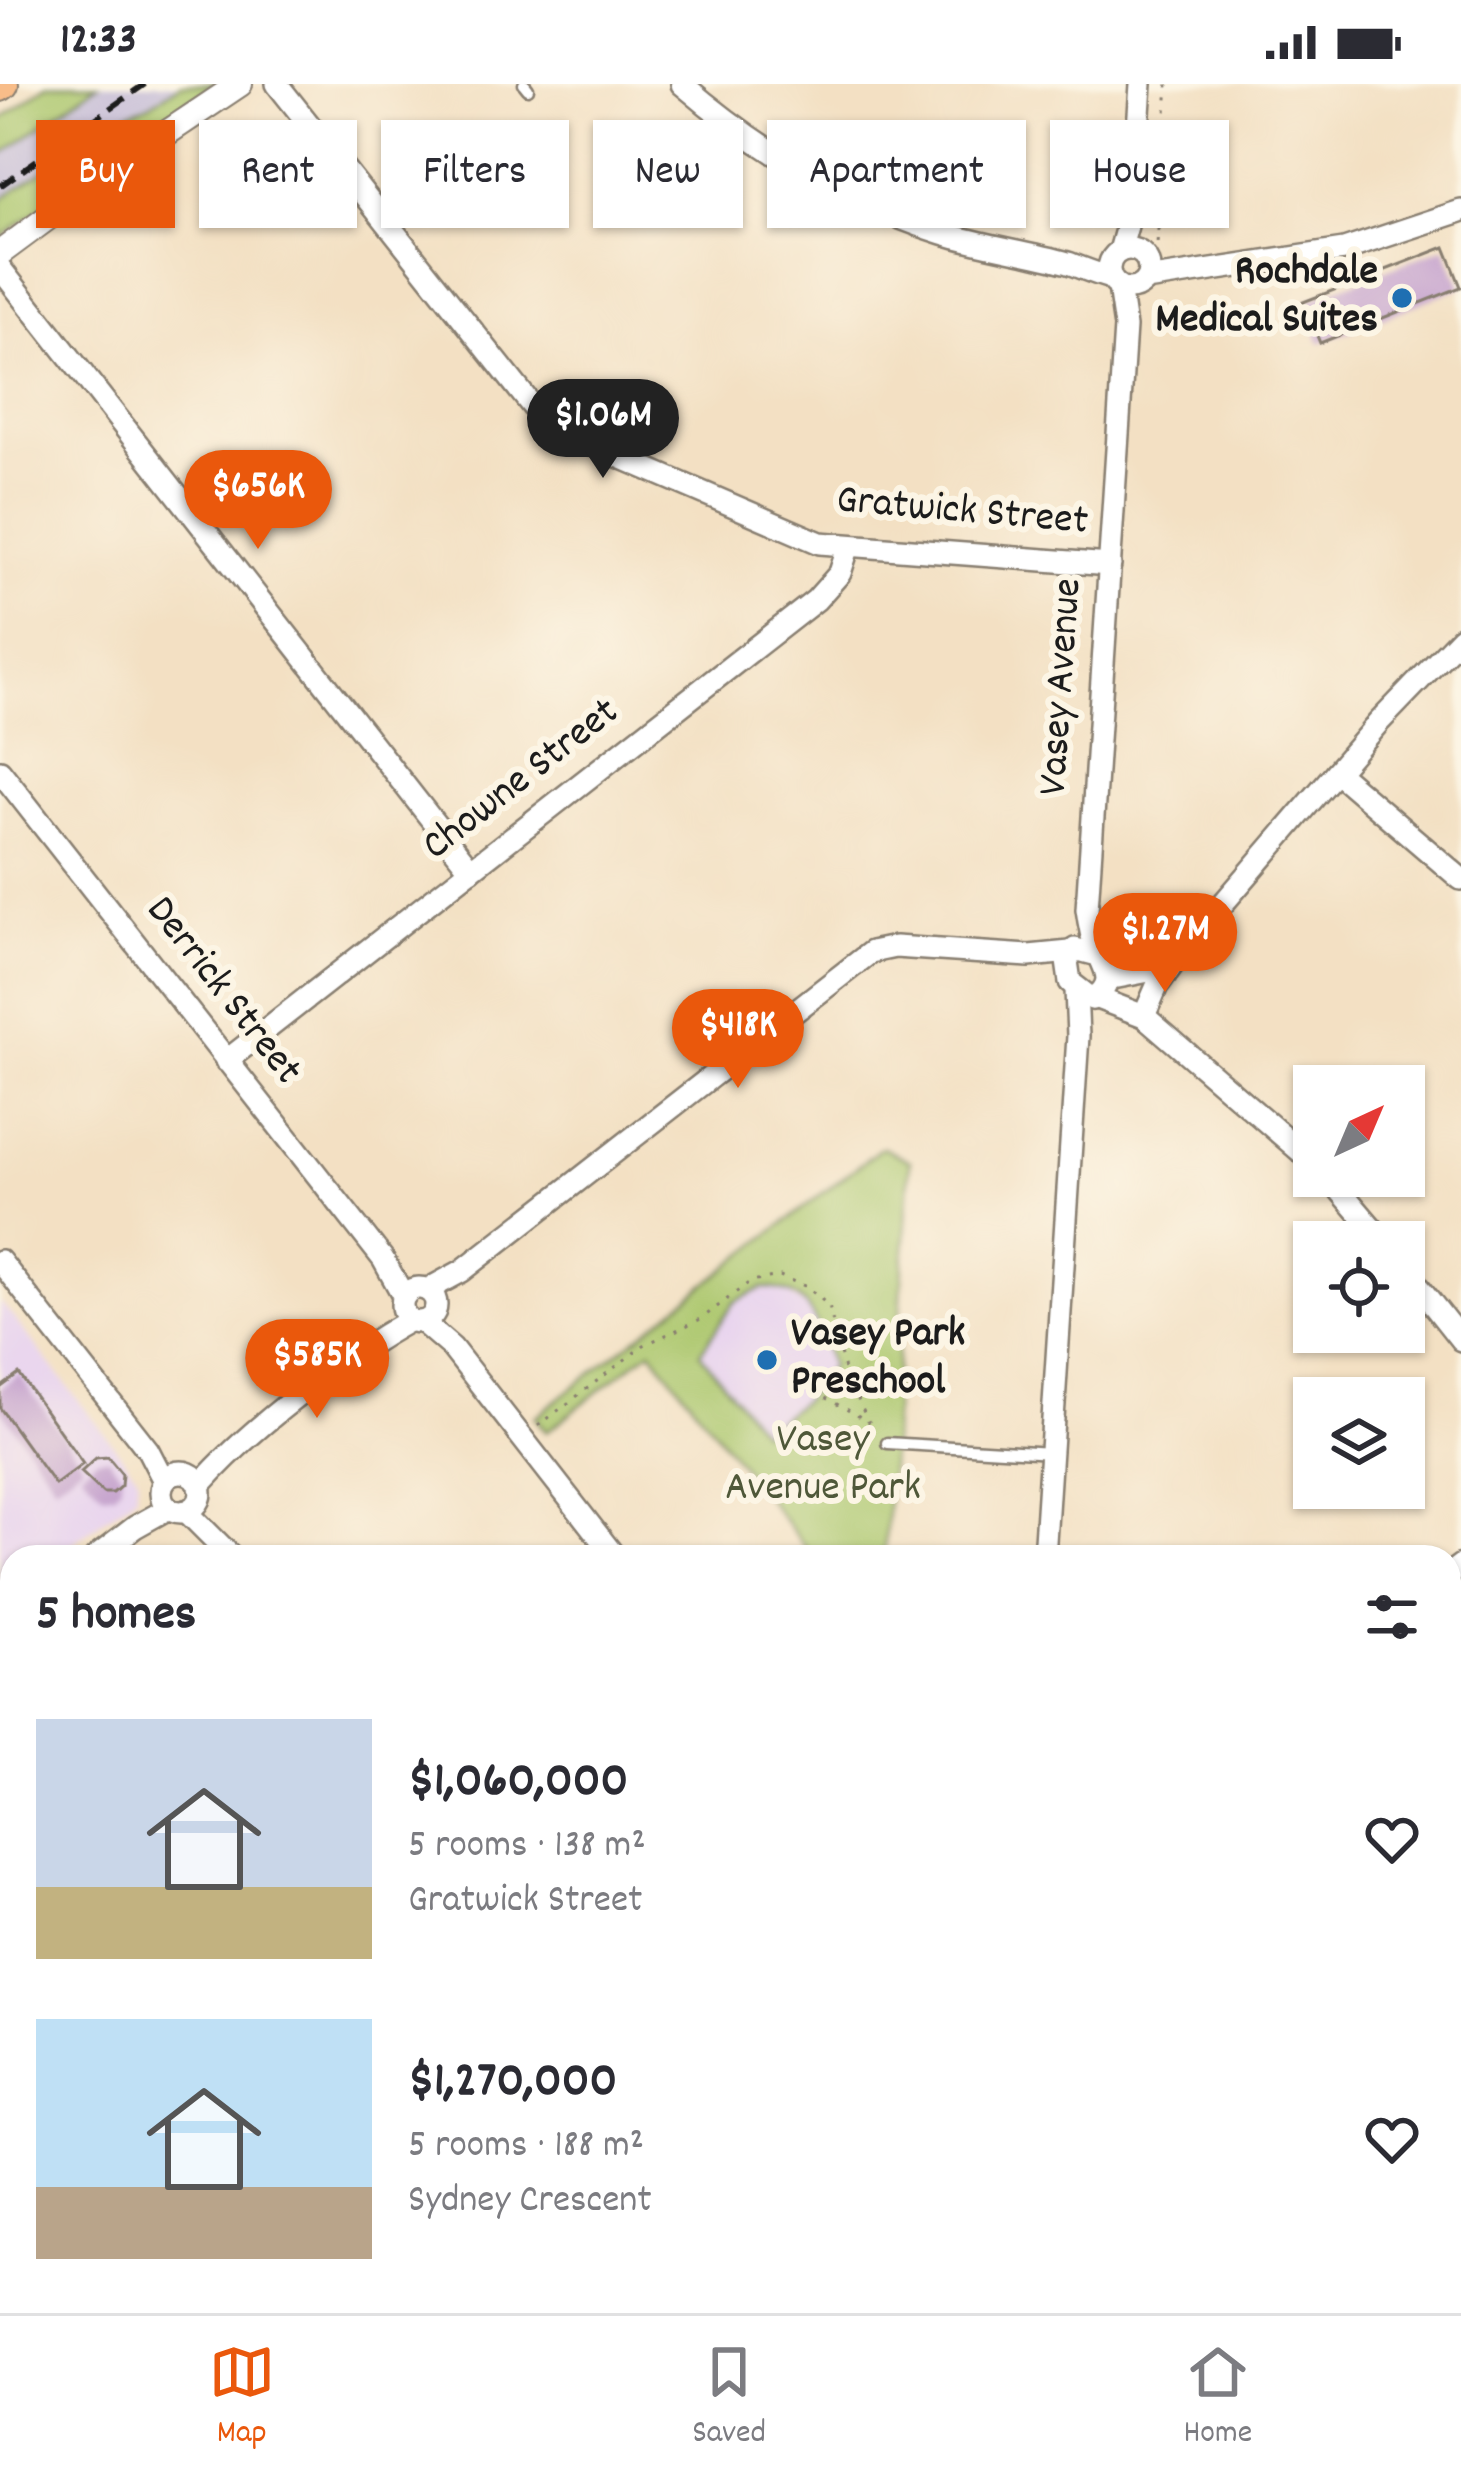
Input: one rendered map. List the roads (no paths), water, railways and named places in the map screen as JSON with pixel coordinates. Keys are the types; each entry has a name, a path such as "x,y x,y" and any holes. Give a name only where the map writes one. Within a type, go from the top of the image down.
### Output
{"street":[{"path":"0,253 240,84"},
{"name":"Gratwick Street","path":"277,84 542,422 803,537 848,548 1110,565"},
{"path":"682,84 748,137 856,199 940,233 1069,263 1191,270 1264,264 1344,250 1461,212"},
{"name":"Vasey Avenue","path":"1045,1545 1078,1036 1089,974 1087,910 1141,84"},
{"path":"0,268 471,871"},
{"name":"Chowne Street","path":"226,1061 816,600 840,573 848,548"},
{"path":"1144,1016 1157,986 1184,949 1336,772 1461,637"},
{"name":"Derrick Street","path":"0,771 606,1545"},
{"path":"1336,772 1461,879"},
{"path":"112,1545 871,952 895,947 1029,956 1089,974 1148,971 1184,949"},
{"path":"1089,974 1293,1145"},
{"path":"1346,1197 1366,1221"},
{"path":"0,1261 222,1545"},
{"path":"1425,1292 1458,1329"}],"lane":[{"path":"887,1443 1051,1453"}],"railway":[{"path":"0,186 145,84"}],"place":[{"name":"Rochdale Medical Suites","path":"1402,298"},
{"name":"Vasey Park Preschool","path":"767,1360"}],"park label":[{"name":"Vasey Avenue Park","path":"823,1466"}]}
